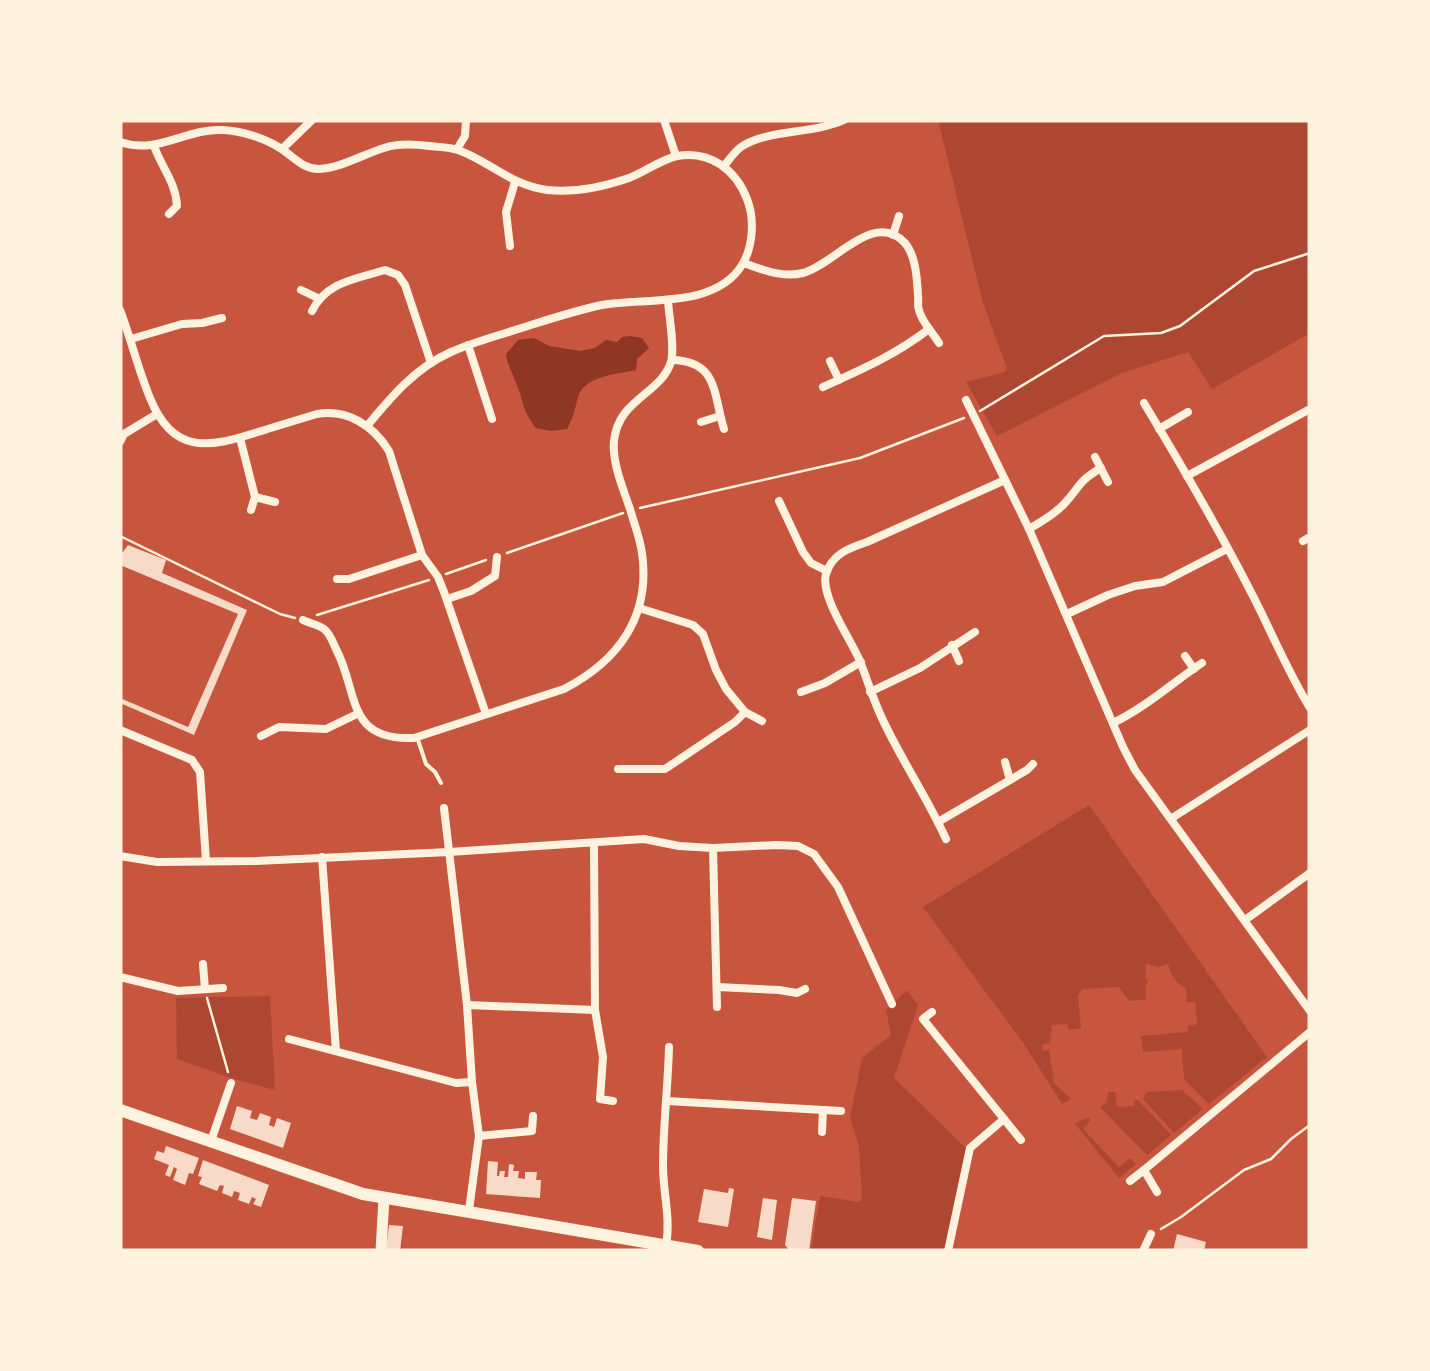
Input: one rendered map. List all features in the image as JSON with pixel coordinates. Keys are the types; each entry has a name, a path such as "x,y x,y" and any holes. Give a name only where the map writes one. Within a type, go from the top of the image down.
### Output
{"main road":[{"path":"120,1110 338,1186 384,1198 698,1251"},
{"path":"382,1251 384,1198"}],"street":[{"path":"282,149 312,120"},
{"path":"456,149 465,136 466,120"},
{"path":"664,120 676,156"},
{"path":"724,166 741,147 844,120"},
{"path":"120,142 154,146 221,125 258,137 300,164 319,168 388,146 456,149 515,182 567,191 630,178 676,156 700,156 724,166 740,183 750,205 752,236 744,263 732,278 709,290 668,301 603,305 468,345 431,363 407,381 366,426"},
{"path":"154,146 176,190 177,206 169,214"},
{"path":"510,246 506,212 515,182"},
{"path":"177,206 191,207"},
{"path":"893,235 899,216"},
{"path":"744,263 771,273 806,272 857,239 893,235 906,244 912,256 918,311 939,343"},
{"path":"312,312 318,298 330,288 385,270 398,275 405,285 431,363"},
{"path":"301,290 318,298"},
{"path":"303,620 326,630 344,664 357,714 383,734 398,739 417,737 564,689 607,660 631,628 639,608 644,575 642,550 615,456 616,431 632,403 664,376 672,360 668,301"},
{"path":"120,310 157,414 185,442 222,444 332,412 349,416 381,438 389,451 422,555 438,577 447,599 486,714"},
{"path":"131,339 182,324 222,318"},
{"path":"202,323 206,337"},
{"path":"823,387 904,349 930,328"},
{"path":"468,345 492,419"},
{"path":"672,360 702,366 708,374 724,429"},
{"path":"830,361 838,380"},
{"path":"485,395 497,392"},
{"path":"966,400 1029,529 1135,770 1310,1011"},
{"path":"1144,403 1227,549 1310,708"},
{"path":"1187,476 1310,409"},
{"path":"1159,429 1188,412"},
{"path":"121,435 157,414"},
{"path":"701,422 720,416"},
{"path":"240,438 255,497 251,510"},
{"path":"1095,457 1108,482"},
{"path":"1029,529 1052,516 1068,501 1077,484 1101,468"},
{"path":"946,839 882,720 861,662 830,600 825,583 827,571 846,550 1006,480"},
{"path":"255,497 275,502"},
{"path":"778,500 802,552 811,563 827,571"},
{"path":"1067,614 1122,590 1164,582 1227,549"},
{"path":"337,579 422,555"},
{"path":"447,599 495,576 497,556"},
{"path":"357,576 361,588"},
{"path":"639,608 693,625 703,634 726,690 744,712 762,721"},
{"path":"870,692 920,668 975,632"},
{"path":"952,645 959,661"},
{"path":"1185,656 1194,669"},
{"path":"801,692 861,662"},
{"path":"1113,723 1140,710 1202,664"},
{"path":"618,768 665,769 736,722 744,712"},
{"path":"262,736 277,722 326,730 357,714"},
{"path":"120,730 192,760 200,772 206,862"},
{"path":"1172,818 1310,730"},
{"path":"1005,762 1010,780"},
{"path":"938,822 1033,764"},
{"path":"658,769 659,781"},
{"path":"444,808 480,1146 469,1210"},
{"path":"120,856 157,862 206,862 644,839 713,848 798,846 814,854 838,887 892,1004"},
{"path":"594,843 600,1099 613,1101"},
{"path":"713,848 717,1007"},
{"path":"322,857 336,1052"},
{"path":"1245,920 1310,873"},
{"path":"202,964 205,990"},
{"path":"120,977 178,991 223,988"},
{"path":"717,987 796,993 805,989"},
{"path":"467,1004 595,1010"},
{"path":"932,1012 919,1022 1021,1140"},
{"path":"1130,1181 1310,1032"},
{"path":"288,1039 456,1083 472,1082"},
{"path":"663,1247 669,1227 663,1157 669,1047"},
{"path":"211,1141 231,1083"},
{"path":"667,1101 841,1111"},
{"path":"822,1132 823,1110"},
{"path":"531,1142 533,1116"},
{"path":"948,1251 970,1148 1004,1119"},
{"path":"479,1136 532,1131"},
{"path":"1144,1170 1157,1192"},
{"path":"1143,1251 1151,1234"}],"lane":[{"path":"417,737 424,762 440,783"}],"path":[{"path":"630,511 860,458 973,414 1104,336 1161,333 1180,326 1254,271 1310,253"},
{"path":"205,990 231,1083"},
{"path":"1151,1234 1181,1217 1244,1170 1270,1159 1310,1125"}],"shaded area":[{"path":"938,120 1310,120 1310,333 1212,389 1188,352 1122,373 997,436 966,382 1005,372 1007,368 983,303"},
{"path":"630,336 642,338 649,348 637,359 636,370 587,384 581,390 567,429 536,428 526,413 507,359 506,354 518,340 534,338 549,346 580,351 595,348 606,340 617,342"},
{"path":"1089,805 1267,1057 1209,1104 1184,1079 1182,1049 1143,1052 1141,1036 1188,1032 1188,1026 1197,1024 1195,1002 1187,1002 1186,989 1174,979 1168,964 1146,964 1146,999 1129,1001 1119,987 1083,989 1078,995 1081,1028 1069,1030 1067,1024 1052,1025 1050,1043 1042,1045 1043,1051 1049,1050 1054,1083 1071,1099 1062,1104 1024,1044 923,907"},
{"path":"907,990 918,1005 894,1078 966,1148 948,1251 811,1251 820,1196 859,1202 862,1198 859,1146 850,1118 862,1058 891,1035 886,1010"},
{"path":"270,996 275,1090 177,1059 176,998"},
{"path":"1182,1090 1203,1109 1174,1133 1143,1099 1147,1092"},
{"path":"1108,1092 1115,1092 1117,1107 1134,1106 1134,1100 1138,1100 1171,1135 1147,1155 1100,1107 1107,1102"},
{"path":"1089,1118 1083,1129 1119,1167 1130,1158 1136,1164 1119,1178 1075,1124"}],"building":[{"path":"128,545 166,560 162,573 247,610 194,735 120,703 120,698 188,727 238,614 120,565 120,556"},
{"path":"237,1106 252,1111 250,1118 257,1120 260,1113 271,1117 269,1125 274,1127 277,1118 291,1123 283,1148 230,1129"},
{"path":"166,1146 199,1158 185,1185 173,1180 177,1169 174,1167 170,1177 165,1175 169,1165 154,1159 157,1151 164,1153"},
{"path":"203,1160 269,1185 261,1207 253,1204 256,1199 252,1197 249,1204 238,1200 240,1193 234,1191 232,1197 222,1193 224,1186 220,1185 217,1191 199,1184"},
{"path":"488,1161 498,1162 497,1176 505,1171 504,1177 508,1177 509,1164 514,1165 513,1171 519,1171 518,1178 525,1179 525,1172 537,1172 536,1180 541,1180 540,1198 486,1194"},
{"path":"729,1188 734,1189 728,1227 698,1222 704,1189 728,1193"},
{"path":"763,1198 777,1200 772,1240 757,1237"},
{"path":"792,1198 816,1201 809,1251 790,1251 785,1245"},
{"path":"389,1225 403,1226 400,1251 386,1250"},
{"path":"1177,1234 1206,1242 1204,1251 1173,1251"}]}
